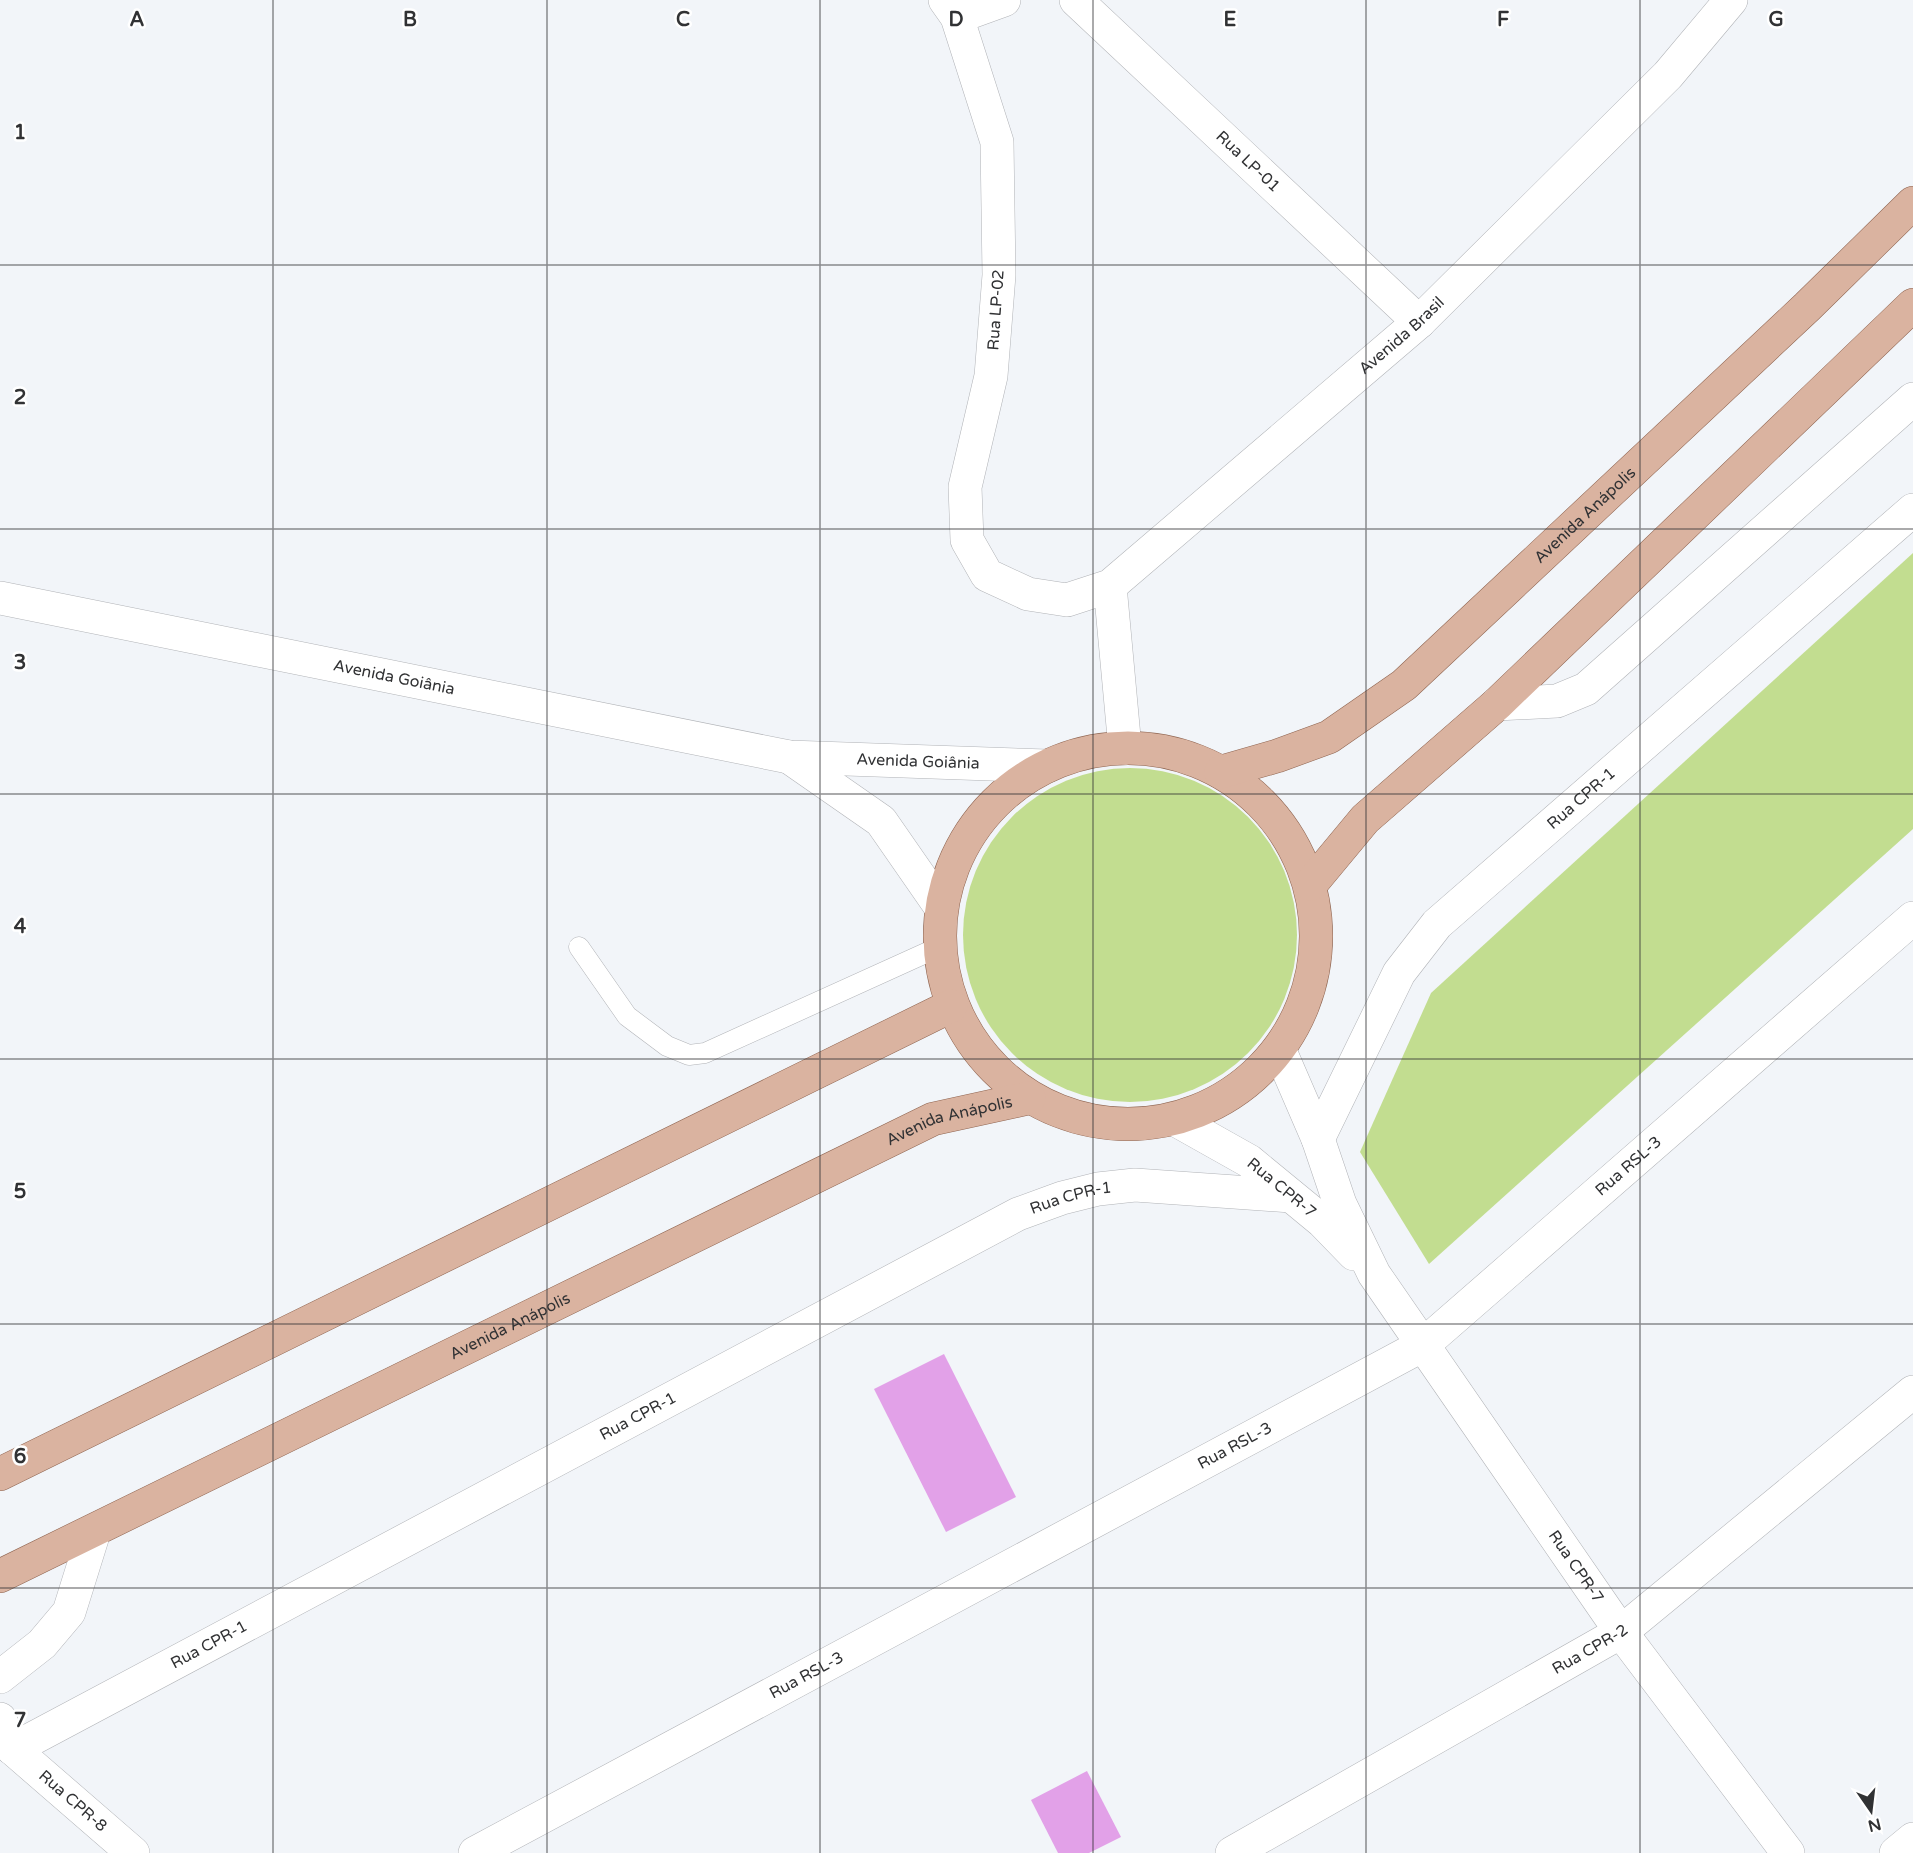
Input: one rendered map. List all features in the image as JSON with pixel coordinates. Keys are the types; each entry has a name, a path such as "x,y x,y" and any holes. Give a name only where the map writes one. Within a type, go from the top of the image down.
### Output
{"main road":[{"name":"Avenida Anápolis","path":"1221,772 1277,756 1329,737 1404,685 1807,307 1913,203"},
{"path":"1311,884 1365,819 1497,704 1913,305"},
{"path":"1125,748 1175,754 1221,772 1277,819 1311,884 1318,942 1314,965 1307,999 1280,1051 1233,1094 1176,1120 1100,1124 1029,1098 982,1059 951,1006 939,957 940,906 960,849 997,800 1047,766 1085,752 1125,748"},
{"path":"0,1474 951,1006"},
{"name":"Avenida Anápolis","path":"0,1576 94,1532 933,1119 1029,1098"}],"street":[{"path":"951,8 1004,0"},
{"name":"Rua LP-01","path":"1076,0 1419,322"},
{"name":"Avenida Brasil","path":"1028,594 1067,600 1110,586 1419,322 1668,75 1731,0"},
{"name":"Rua LP-02","path":"951,8 997,142 999,275 991,376 965,487 967,540 987,575 1028,594"},
{"path":"1497,704 1557,700 1586,689 1913,399"},
{"name":"Rua CPR-1","path":"1318,1139 1399,973 1437,924 1913,510"},
{"path":"1110,586 1125,748"},
{"name":"Avenida Goiânia","path":"0,598 789,758 1047,766"},
{"name":"Avenida Goiânia","path":"789,758 881,821 940,906"},
{"name":"Rua RSL-3","path":"475,1853 1423,1346 1913,918"},
{"name":"Rua CPR-7","path":"1280,1051 1318,1139 1340,1204 1374,1274 1621,1632 1788,1853"},
{"name":"Rua CPR-7","path":"1176,1120 1249,1161 1322,1221 1374,1274"},
{"name":"Rua CPR-1","path":"13,1749 1018,1214 1062,1198 1098,1189 1135,1185 1291,1196"},
{"name":"Rua CPR-2","path":"1232,1853 1621,1632 1913,1392"},
{"path":"0,1677 42,1644 69,1612 94,1532"},
{"path":"0,1719 13,1749"},
{"name":"Rua CPR-8","path":"13,1749 133,1853"},
{"path":"1896,1853 1913,1839"}],"lane":[{"path":"579,947 627,1016 667,1046 688,1055 705,1053 939,947"}],"green space":[{"path":"1913,553 1913,829 1429,1264 1360,1152 1431,993"},
{"path":"1130,768 1163,771 1194,781 1223,796 1248,817 1269,842 1284,871 1294,902 1297,935 1294,968 1284,999 1269,1028 1248,1053 1223,1074 1194,1089 1163,1099 1130,1102 1097,1099 1066,1089 1037,1074 1012,1053 991,1028 976,999 966,968 963,935 966,902 976,871 991,842 1012,817 1037,796 1066,781 1097,771"}],"building":[{"path":"944,1354 1016,1497 946,1532 874,1389"},
{"path":"1087,1771 1121,1837 1089,1853 1058,1853 1031,1800"}]}
